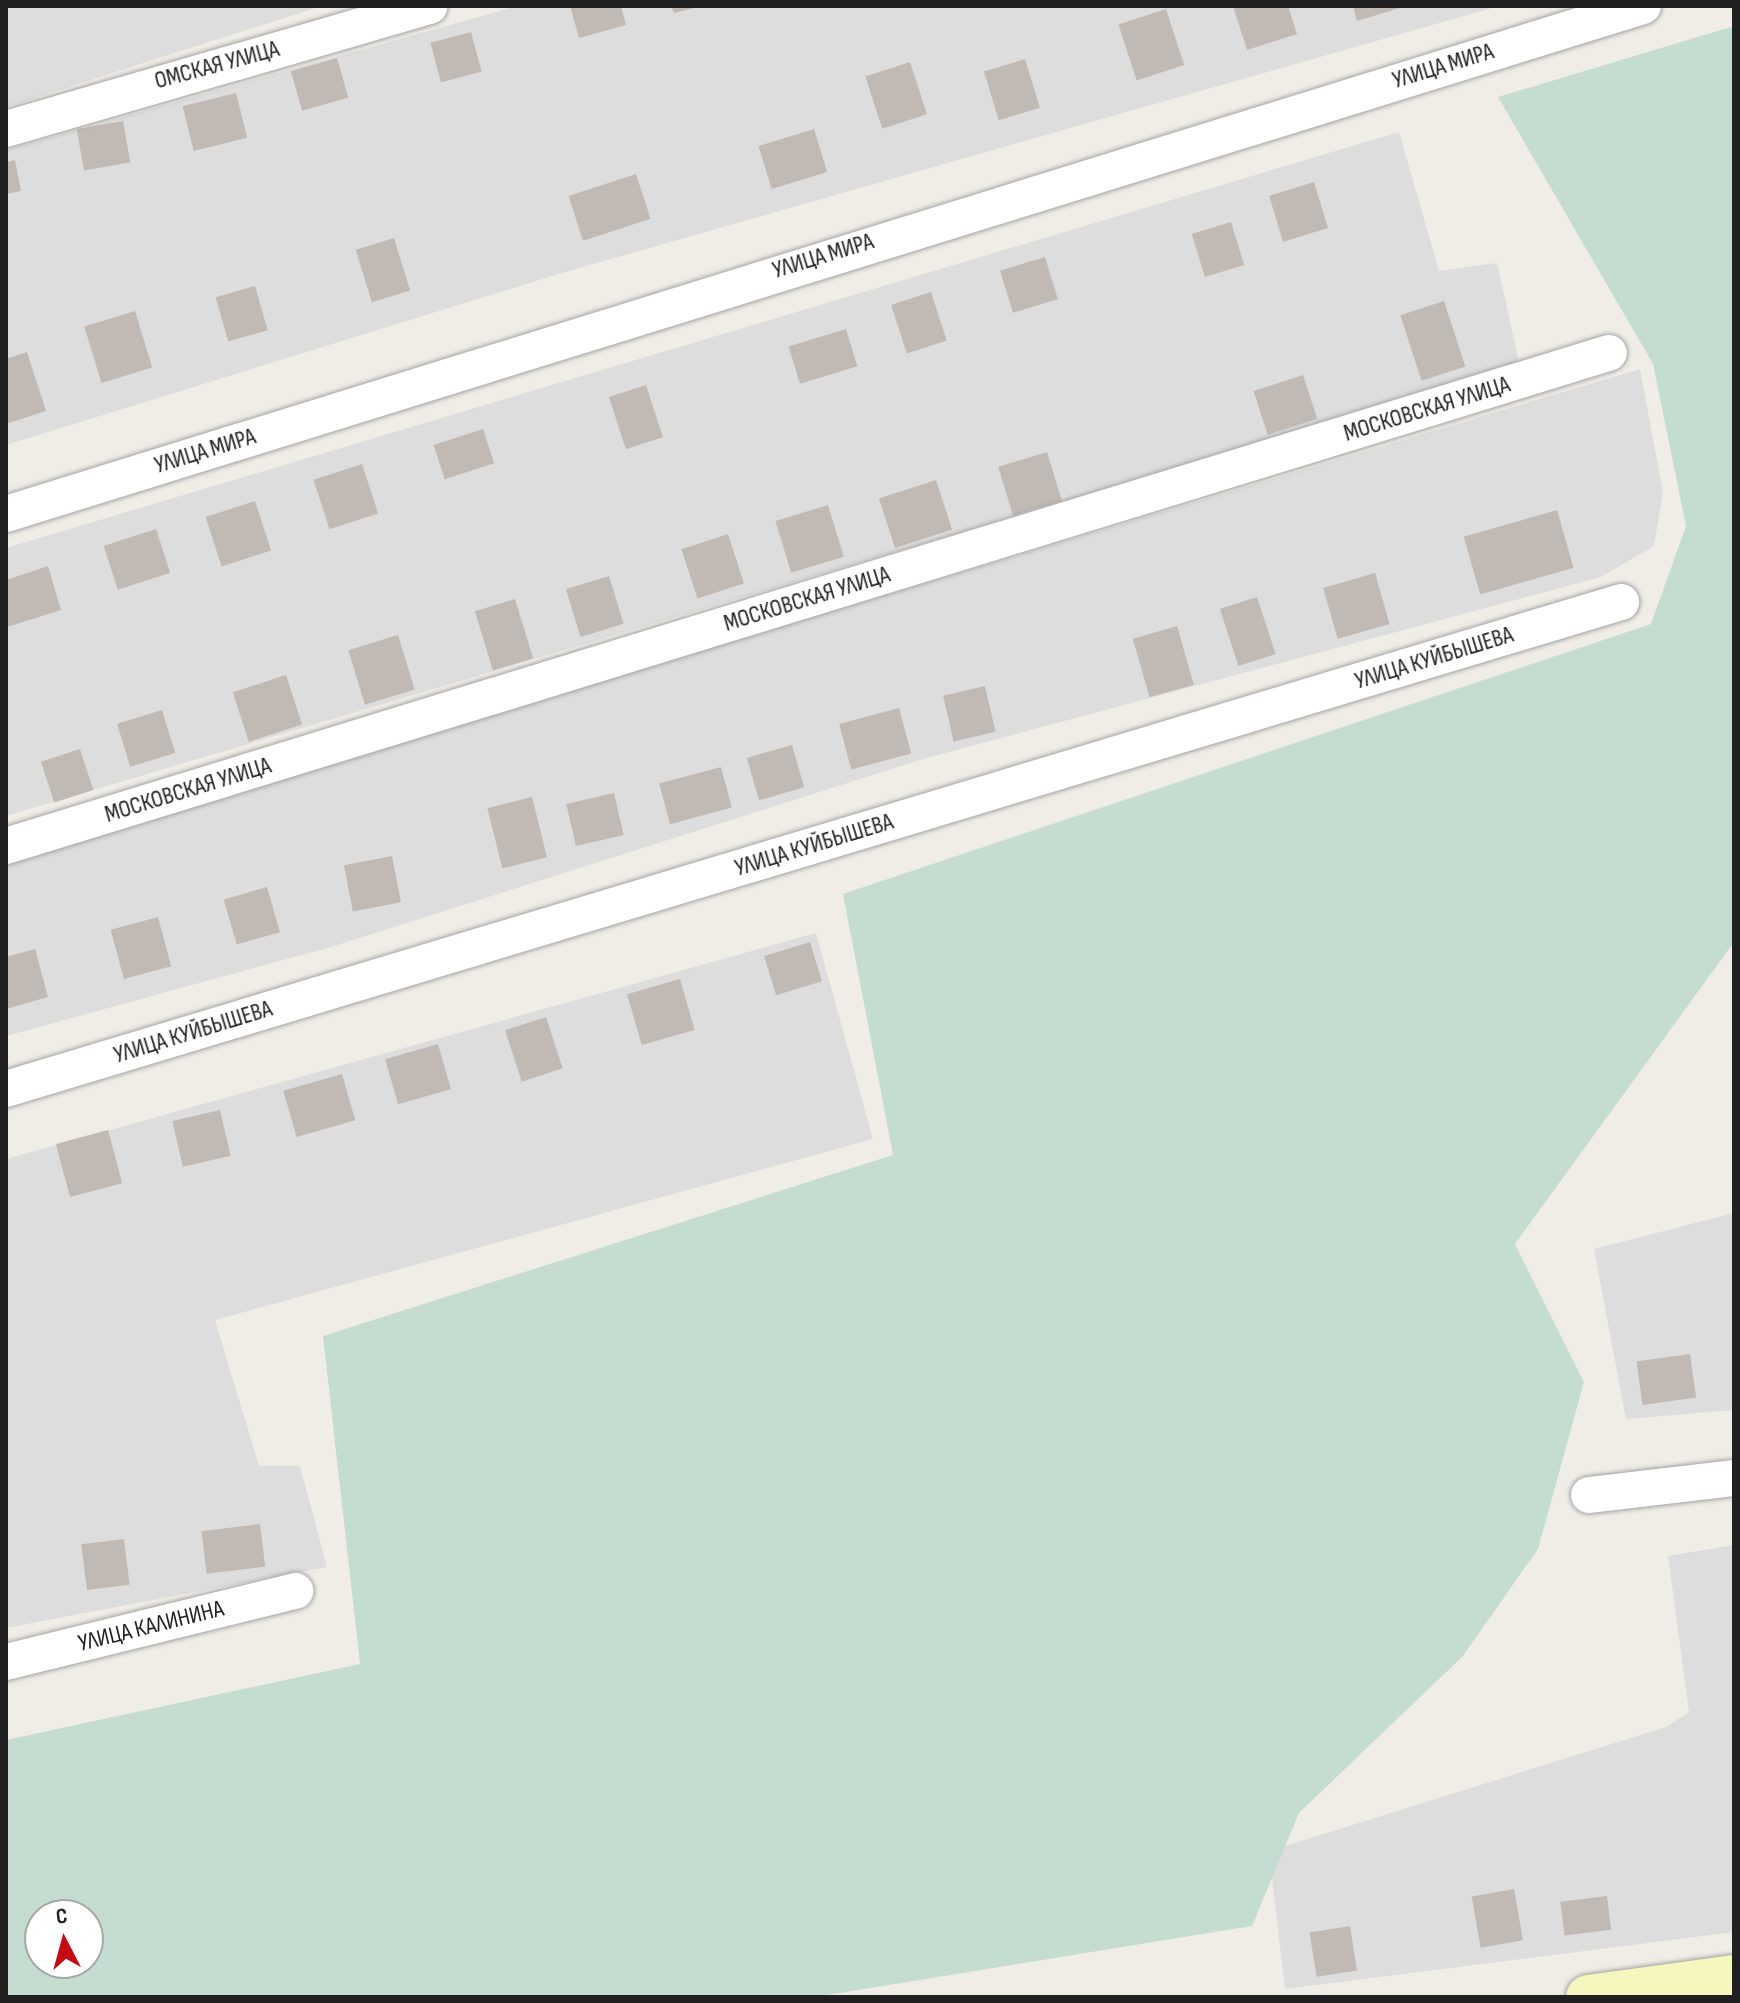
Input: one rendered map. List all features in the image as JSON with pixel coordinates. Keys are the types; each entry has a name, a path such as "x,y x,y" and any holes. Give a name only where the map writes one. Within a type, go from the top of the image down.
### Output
{"main road":[{"path":"1588,1997 1734,1977"}],"street":[{"name":"ОМСКАЯ УЛИЦА","path":"6,129 430,6"},
{"name":"УЛИЦА МИРА","path":"6,514 1643,6"},
{"name":"МОСКОВСКАЯ УЛИЦА","path":"6,846 1609,353"},
{"name":"УЛИЦА КУЙБЫШЕВА","path":"6,1089 1621,602"},
{"path":"1589,1495 1734,1478"},
{"name":"УЛИЦА КАЛИНИНА","path":"6,1662 295,1591"}],"shaded area":[{"path":"6,6 322,6 6,107"},
{"path":"517,6 1499,6 565,272 6,445 6,150"},
{"path":"1399,132 1439,271 1497,263 1520,366 6,816 6,548"},
{"path":"1640,369 1663,493 1654,546 1601,577 923,759 331,947 6,1036 6,859"},
{"path":"816,933 873,1139 215,1320 259,1466 300,1466 327,1567 6,1628 6,1159"},
{"path":"1734,1213 1734,1410 1626,1419 1594,1249"},
{"path":"1734,1545 1734,1932 1285,1989 1269,1851 1666,1727 1689,1712 1668,1556"}],"green space":[{"path":"1734,26 1734,942 1515,1244 1584,1382 1538,1549 1463,1656 1299,1813 1252,1926 815,1997 6,1997 6,1740 360,1664 323,1336 893,1155 843,894 1651,624 1686,526 1653,364 1498,97"}],"building":[{"path":"570,6 621,6 626,25 579,38"},
{"path":"671,6 698,6 698,7 674,13"},
{"path":"1233,6 1288,6 1297,34 1247,50"},
{"path":"1353,6 1403,6 1403,7 1357,21"},
{"path":"1166,9 1184,65 1137,81 1118,24"},
{"path":"471,32 482,72 441,82 430,43"},
{"path":"337,58 348,97 302,111 291,71"},
{"path":"1025,59 1040,108 999,120 984,72"},
{"path":"910,62 927,114 882,129 865,77"},
{"path":"236,93 247,138 194,151 183,106"},
{"path":"123,121 130,162 84,171 77,129"},
{"path":"814,129 827,172 772,189 759,146"},
{"path":"15,160 21,191 6,194 6,162"},
{"path":"636,174 651,219 583,241 568,196"},
{"path":"1314,182 1328,228 1283,242 1269,196"},
{"path":"1231,222 1244,265 1205,277 1192,234"},
{"path":"394,238 410,291 372,302 356,250"},
{"path":"1045,257 1058,299 1013,313 1000,271"},
{"path":"255,286 268,330 228,342 216,297"},
{"path":"931,292 947,341 907,353 891,305"},
{"path":"1444,301 1465,367 1422,381 1400,315"},
{"path":"135,311 152,367 102,383 84,326"},
{"path":"846,329 857,366 800,384 789,347"},
{"path":"27,352 46,411 6,424 6,359"},
{"path":"1303,375 1317,419 1268,435 1254,391"},
{"path":"646,385 663,437 626,449 609,397"},
{"path":"483,429 494,463 445,479 434,445"},
{"path":"1047,452 1062,501 1013,516 998,467"},
{"path":"362,464 378,513 330,529 313,480"},
{"path":"936,480 952,529 895,548 879,499"},
{"path":"255,501 271,550 222,567 206,517"},
{"path":"828,505 844,557 791,573 775,521"},
{"path":"1557,510 1574,568 1480,594 1464,537"},
{"path":"156,529 170,573 118,590 104,546"},
{"path":"728,534 744,583 697,599 681,549"},
{"path":"48,566 61,610 7,627 6,580"},
{"path":"1375,573 1390,624 1338,639 1323,588"},
{"path":"609,576 624,624 581,637 566,589"},
{"path":"1257,597 1276,654 1238,666 1220,609"},
{"path":"515,599 533,658 493,671 475,611"},
{"path":"1177,626 1194,685 1150,697 1133,639"},
{"path":"398,635 415,690 365,705 348,650"},
{"path":"286,675 302,724 249,742 233,692"},
{"path":"985,686 996,732 954,741 943,696"},
{"path":"899,708 911,753 851,769 839,724"},
{"path":"162,710 175,753 130,767 117,724"},
{"path":"792,745 804,787 759,800 747,758"},
{"path":"80,749 93,790 54,803 41,762"},
{"path":"721,767 732,808 670,824 659,784"},
{"path":"614,793 624,835 576,846 566,804"},
{"path":"532,797 547,857 502,868 487,808"},
{"path":"392,856 401,902 353,911 344,865"},
{"path":"267,887 280,932 237,945 224,899"},
{"path":"158,917 171,966 124,979 111,930"},
{"path":"810,942 822,981 776,995 764,956"},
{"path":"35,949 48,997 6,1009 6,957"},
{"path":"680,979 695,1030 642,1045 627,994"},
{"path":"546,1017 563,1068 522,1082 505,1030"},
{"path":"438,1044 451,1089 398,1104 385,1059"},
{"path":"342,1074 355,1120 297,1137 283,1091"},
{"path":"220,1110 231,1156 183,1167 172,1121"},
{"path":"108,1130 122,1183 70,1197 56,1144"},
{"path":"1690,1354 1696,1398 1643,1405 1637,1362"},
{"path":"260,1524 265,1567 207,1574 201,1531"},
{"path":"124,1539 130,1585 87,1590 81,1544"},
{"path":"1514,1889 1523,1940 1481,1948 1472,1896"},
{"path":"1607,1896 1611,1930 1564,1935 1560,1902"},
{"path":"1350,1926 1357,1970 1317,1977 1310,1932"}]}
